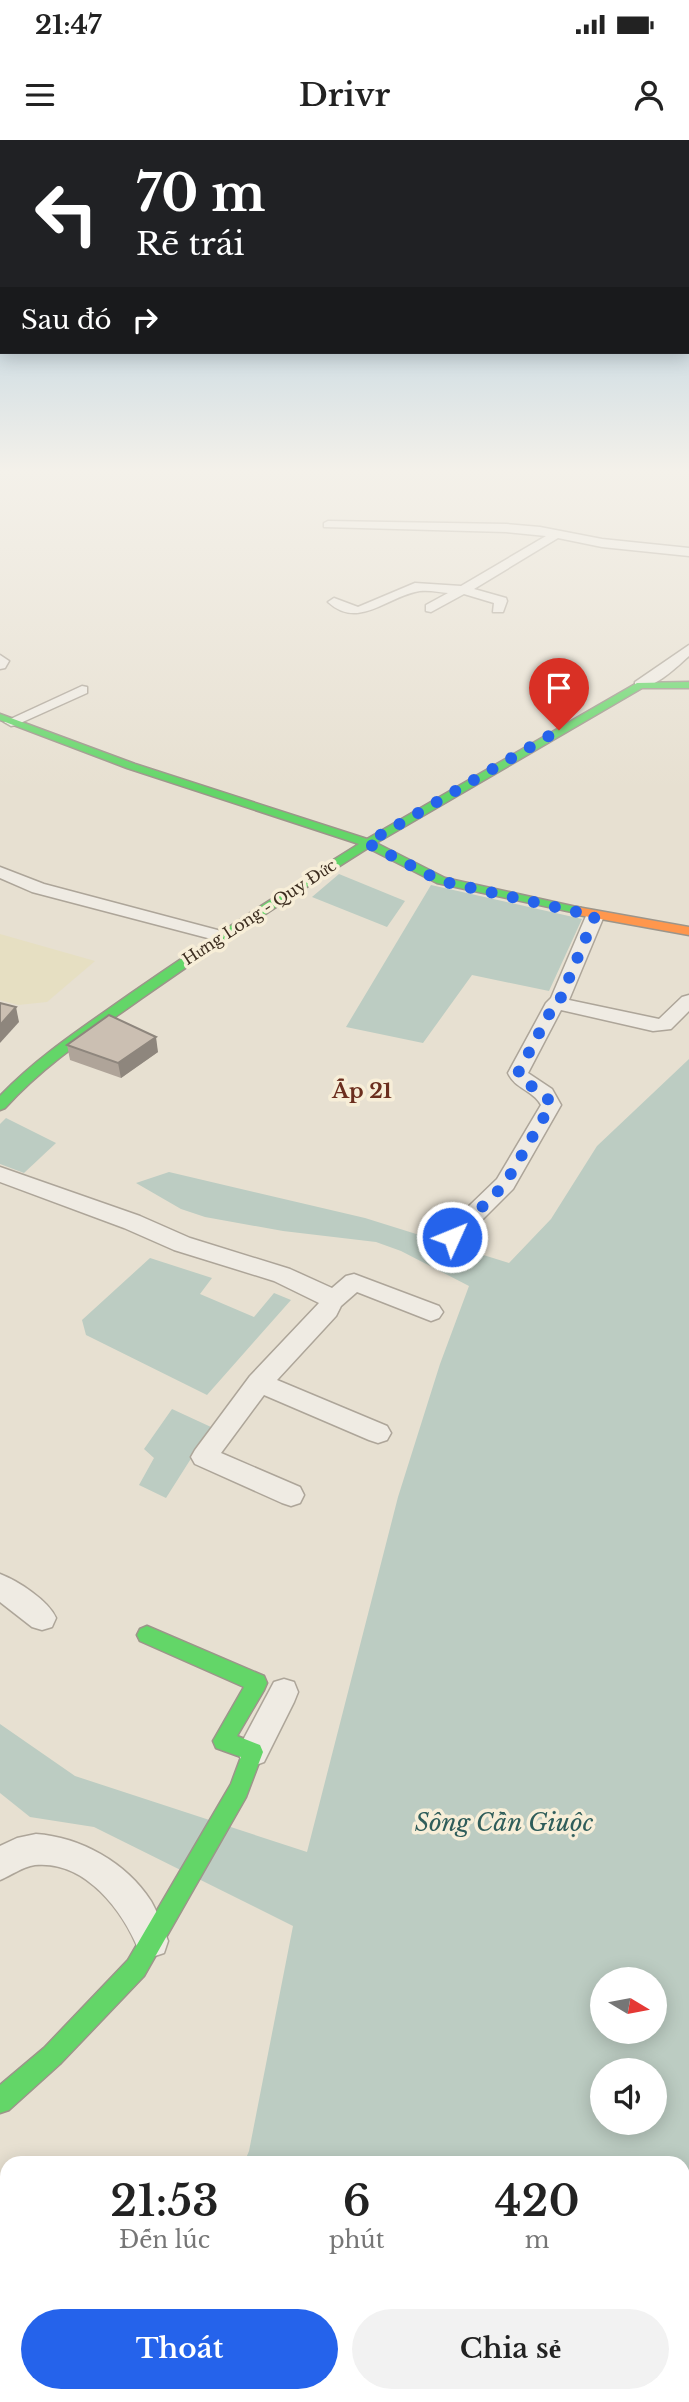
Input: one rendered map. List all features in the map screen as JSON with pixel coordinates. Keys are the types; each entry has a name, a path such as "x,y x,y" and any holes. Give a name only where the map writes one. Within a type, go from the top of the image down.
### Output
{"street":[{"path":"431,608 482,579"},
{"path":"334,602 349,610 359,611 415,587 463,590 501,601 498,609"},
{"path":"640,685 689,649"},
{"path":"0,659 0,665"},
{"path":"640,685 689,685"},
{"name":"Hưng Long - Quy Đức","path":"7,1096 0,1105 19,1082 267,903 640,685"},
{"path":"5,720 82,691"},
{"path":"5,720 131,766 367,843 441,881 595,916 689,931"},
{"path":"0,872 38,888 219,936"},
{"path":"452,1237 505,1184 551,1105 545,1094 521,1080 518,1073 555,1003 559,1002 595,916"},
{"path":"559,1002 653,1025 664,1025 689,1002"},
{"path":"0,1174 132,1222 183,1244 282,1275 324,1294 332,1301"},
{"path":"291,1495 204,1457 259,1383 328,1310 332,1301 354,1282 431,1312"},
{"path":"259,1383 378,1433"},
{"path":"0,1586 42,1618"},
{"path":"147,1635 257,1683 223,1741 253,1752"},
{"path":"0,2101 52,2056 136,1968 239,1790 253,1752 284,1692"},
{"path":"0,1864 10,1855 25,1849 46,1848 63,1852 113,1882 136,1908 152,1941"}],"shaded area":[{"path":"0,934 95,961 47,1002 18,1005 0,1000"}],"water":[{"path":"339,874 405,901 387,927 312,897"},
{"path":"431,885 582,919 549,991 472,975 423,1043 346,1027"},
{"name":"Sông Cần Giuộc","path":"689,1059 689,2156 247,2156 293,1926 94,1827 30,1817 0,1793 0,1724 75,1776 307,1852 398,1497 440,1364 469,1286 401,1251 376,1242 283,1231 205,1217 181,1209 136,1183 169,1172 365,1218 509,1263 551,1219 597,1146"},
{"path":"6,1118 56,1143 24,1173 0,1164 0,1124"},
{"path":"150,1258 212,1278 200,1294 254,1317 274,1293 291,1300 207,1395 86,1335 82,1320"},
{"path":"172,1409 211,1427 166,1498 139,1485 154,1458 144,1449"}],"building":[{"path":"0,1003 16,1007 0,1025"},
{"path":"109,1015 156,1037 118,1063 67,1045"}],"traffic: fast":[{"path":"0,1105 27,1076 58,1051 240,923 422,810 640,685 689,685"},
{"path":"0,717 131,766 367,843 441,881 577,911"},
{"path":"0,2101 52,2056 136,1968 239,1790 253,1752 223,1741 257,1683 147,1635"}],"traffic: slow":[{"path":"577,911 689,931"}],"district":[{"name":"Ấp 21","path":"362,1091"}],"route":[{"path":"452,1237 505,1184 551,1105 545,1094 521,1080 518,1073 555,1003 559,1002 595,916 441,881 367,843 559,730"}]}
